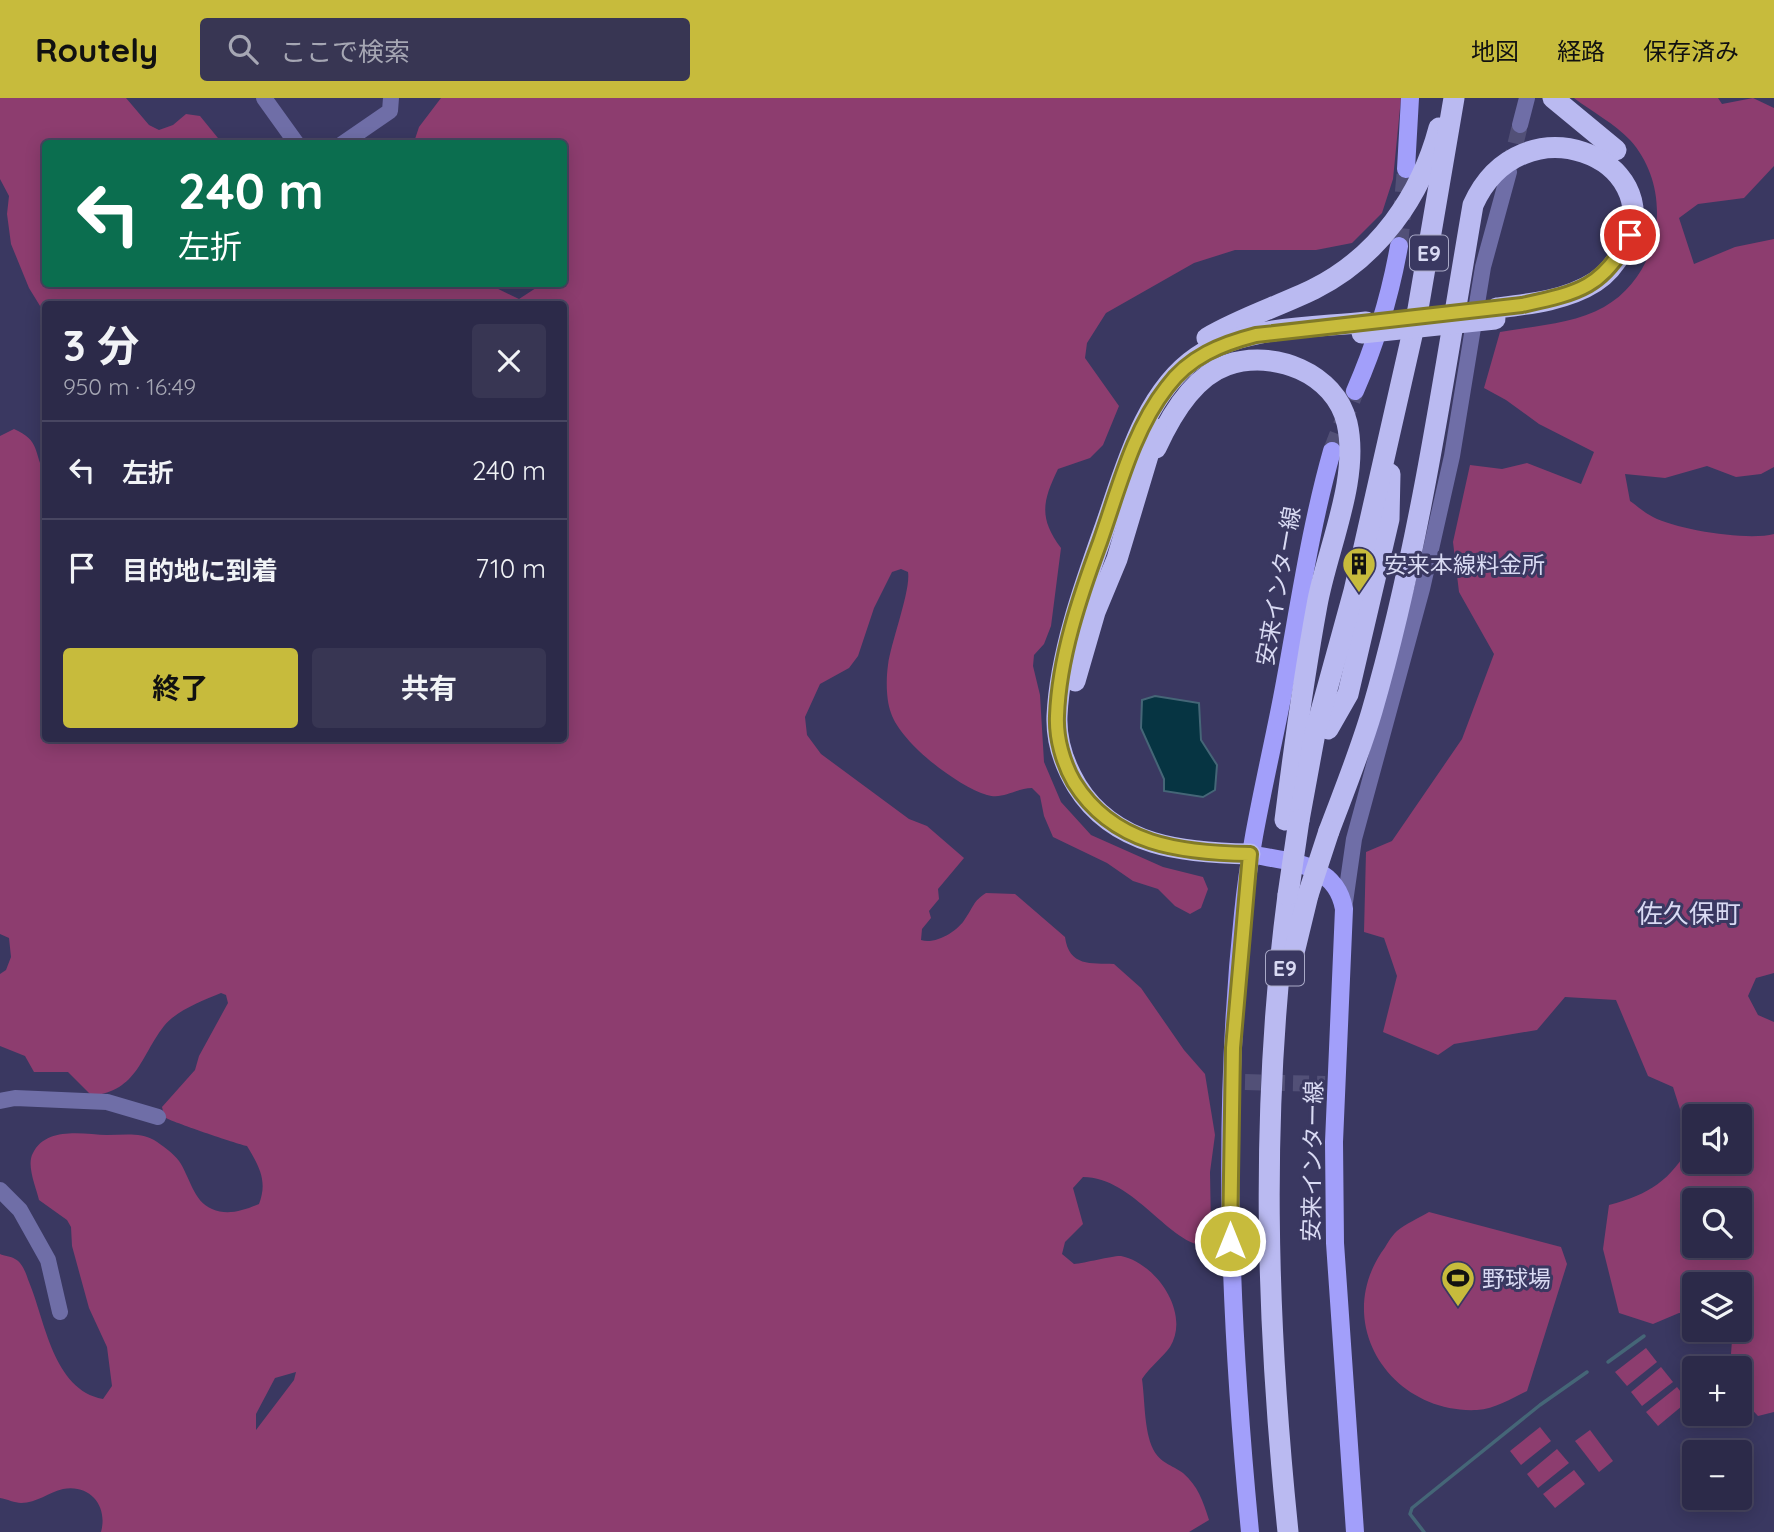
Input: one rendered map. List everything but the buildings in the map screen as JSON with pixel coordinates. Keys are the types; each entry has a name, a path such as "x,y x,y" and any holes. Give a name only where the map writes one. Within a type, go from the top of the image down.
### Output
{"highway":[{"path":"1123,504 1139,410 1159,376 1189,348 1217,332 1317,288 1352,266 1380,240 1415,192 1439,130 1444,98"},
{"name":"E9","path":"1296,821 1322,728 1348,694 1389,519 1387,450 1436,214 1454,98"},
{"path":"1250,854 1168,848 1133,837 1107,821 1087,801 1070,774 1059,742 1057,716 1062,681 1079,608 1123,504 1149,415 1167,386 1196,358 1224,343 1256,335 1364,328 1496,313 1544,312 1596,293 1630,260 1642,234 1640,190 1629,163 1602,136 1553,98"},
{"path":"1294,1532 1282,1402 1273,1170 1275,1051 1295,944 1292,894 1329,831 1372,712 1420,509 1476,196 1483,177 1501,155 1524,141 1551,135 1576,136 1604,153 1624,177 1633,208 1630,235 1617,262 1595,282 1564,296 1496,313"},
{"path":"1123,504 1173,416 1188,396 1227,365 1266,360 1292,365 1318,378 1336,400 1346,421 1350,450 1346,486 1318,603 1275,1051 1267,1203 1269,1298 1288,1532"}],"main road":[{"path":"1406,169 1410,98"},
{"path":"1355,391 1374,348 1390,297 1399,246"},
{"name":"安来インター線","path":"1250,1532 1233,1342 1230,1161 1239,1082 1242,915 1250,854 1317,504 1332,451"},
{"name":"安来インター線","path":"1250,854 1309,866 1325,873 1339,891 1344,909 1331,1084 1335,1243 1355,1532"}],"street":[{"path":"264,98 294,140"},
{"path":"348,140 390,111 391,98"},
{"path":"1520,125 1527,98"},
{"path":"1344,909 1354,839 1422,589 1452,456 1483,267 1509,172"},
{"path":"0,1101 38,1098 107,1102 158,1117"},
{"path":"0,1190 20,1210 48,1260 60,1312"}],"shaded area":[{"path":"0,98 126,98 149,125 159,130 173,125 186,114 200,116 220,140 42,140 42,287 494,287 519,299 536,287 567,287 567,140 416,140 419,127 441,98 1401,98 1393,179 1382,213 1352,243 1316,250 1235,250 1194,263 1106,313 1087,343 1085,358 1119,406 1103,445 1090,458 1058,469 1046,501 1046,519 1061,548 1051,626 1044,644 1034,655 1033,666 1040,695 1044,762 1061,802 1091,835 1163,867 1203,877 1208,889 1201,908 1190,914 1175,906 1158,889 1133,881 1107,863 1053,837 1044,816 1040,796 1032,788 999,796 987,795 946,773 906,737 891,713 887,671 907,591 908,572 901,569 892,572 874,608 858,656 849,668 820,684 805,717 807,735 821,754 909,819 927,826 964,858 938,889 939,899 929,911 931,918 922,929 921,940 933,941 952,932 962,924 976,902 986,893 1015,894 1065,937 1067,947 1076,958 1089,963 1114,964 1141,988 1184,1050 1205,1074 1215,1135 1210,1172 1211,1228 1207,1246 1193,1243 1179,1235 1119,1188 1101,1180 1083,1177 1073,1188 1083,1224 1065,1242 1062,1254 1074,1264 1121,1256 1146,1268 1166,1291 1176,1319 1175,1334 1170,1347 1142,1379 1148,1433 1159,1458 1183,1473 1193,1483 1209,1520 1189,1532 101,1532 103,1523 99,1506 95,1499 82,1490 63,1489 27,1503 0,1498 0,1254 13,1258 22,1266 53,1351 73,1382 86,1393 103,1399 112,1386 107,1347 89,1308 72,1246 71,1227 67,1220 39,1200 32,1176 31,1158 39,1144 56,1135 77,1133 149,1137 177,1158 196,1195 206,1205 218,1211 236,1211 259,1204 263,1188 258,1167 247,1146 170,1120 166,1118 162,1107 195,1070 199,1056 228,1003 226,995 221,993 169,1020 129,1079 107,1093 92,1096 68,1072 34,1072 25,1056 0,1046 0,974 6,970 11,957 9,938 0,934 0,436 14,429 23,433 33,443 42,468 42,742 567,742 567,301 42,301 42,309 29,288 11,244 7,214 9,196 0,179","holes":["296,1372 294,1380 256,1430 256,1414 275,1378"]},
{"path":"1574,98 1718,98 1722,104 1753,98 1774,108 1774,166 1744,198 1698,204 1679,218 1694,264 1735,247 1774,239 1774,467 1761,474 1736,477 1707,466 1665,478 1625,474 1630,501 1664,522 1731,535 1774,534 1774,973 1756,978 1748,996 1758,1015 1774,1022 1774,1412 1758,1416 1752,1410 1752,1356 1731,1356 1732,1342 1752,1342 1752,1272 1682,1272 1682,1313 1653,1324 1619,1313 1603,1249 1609,1205 1636,1196 1658,1184 1682,1158 1682,1174 1752,1174 1752,1104 1682,1104 1682,1116 1673,1087 1648,1076 1616,1000 1565,997 1537,1030 1454,1044 1438,1055 1383,1032 1397,976 1384,938 1364,932 1366,852 1392,841 1462,739 1494,654 1459,592 1453,542 1470,465 1502,469 1527,463 1581,484 1594,452 1539,424 1484,388 1500,332 1567,321 1604,307 1624,292 1639,274 1650,253 1656,230 1657,206 1653,183 1644,160 1630,140"},
{"name":"野球場","path":"1429,1212 1561,1247 1567,1264 1527,1391 1490,1408 1477,1410 1447,1407 1420,1398 1397,1382 1380,1361 1368,1336 1364,1309 1368,1281 1381,1253 1397,1231"},
{"path":"1646,1348 1657,1362 1627,1386 1615,1372"},
{"path":"1661,1367 1673,1382 1642,1406 1631,1392"},
{"path":"1677,1387 1682,1393 1682,1406 1658,1426 1646,1412"},
{"path":"1540,1427 1551,1441 1521,1465 1510,1451"},
{"path":"1590,1430 1613,1461 1599,1472 1575,1441"},
{"path":"1557,1449 1569,1463 1538,1488 1527,1474"},
{"path":"1574,1470 1585,1484 1555,1508 1543,1494"}],"water":[{"path":"1155,696 1199,703 1201,740 1217,765 1215,790 1203,797 1164,791 1164,779 1141,728 1142,700"}],"waterway":[{"path":"1608,1362 1644,1336"},
{"path":"1424,1532 1410,1514 1412,1508 1540,1405 1587,1372"}],"tunnel":[{"path":"1510,167 1520,125"},
{"path":"1399,246 1406,169"},
{"path":"1332,451 1355,391"},
{"path":"1245,1082 1325,1084"}],"place":[{"name":"安来本線料金所","path":"1359,594"},
{"name":"野球場","path":"1458,1308"}],"district":[{"name":"佐久保町","path":"1689,913"}],"route":[{"path":"1230,1241 1233,1048 1242,915 1250,854 1168,848 1133,837 1107,821 1087,801 1070,774 1059,742 1059,699 1073,629 1096,553 1129,461 1149,415 1167,386 1196,358 1224,343 1256,335 1522,305 1564,296 1595,282 1617,262 1630,235"}]}
